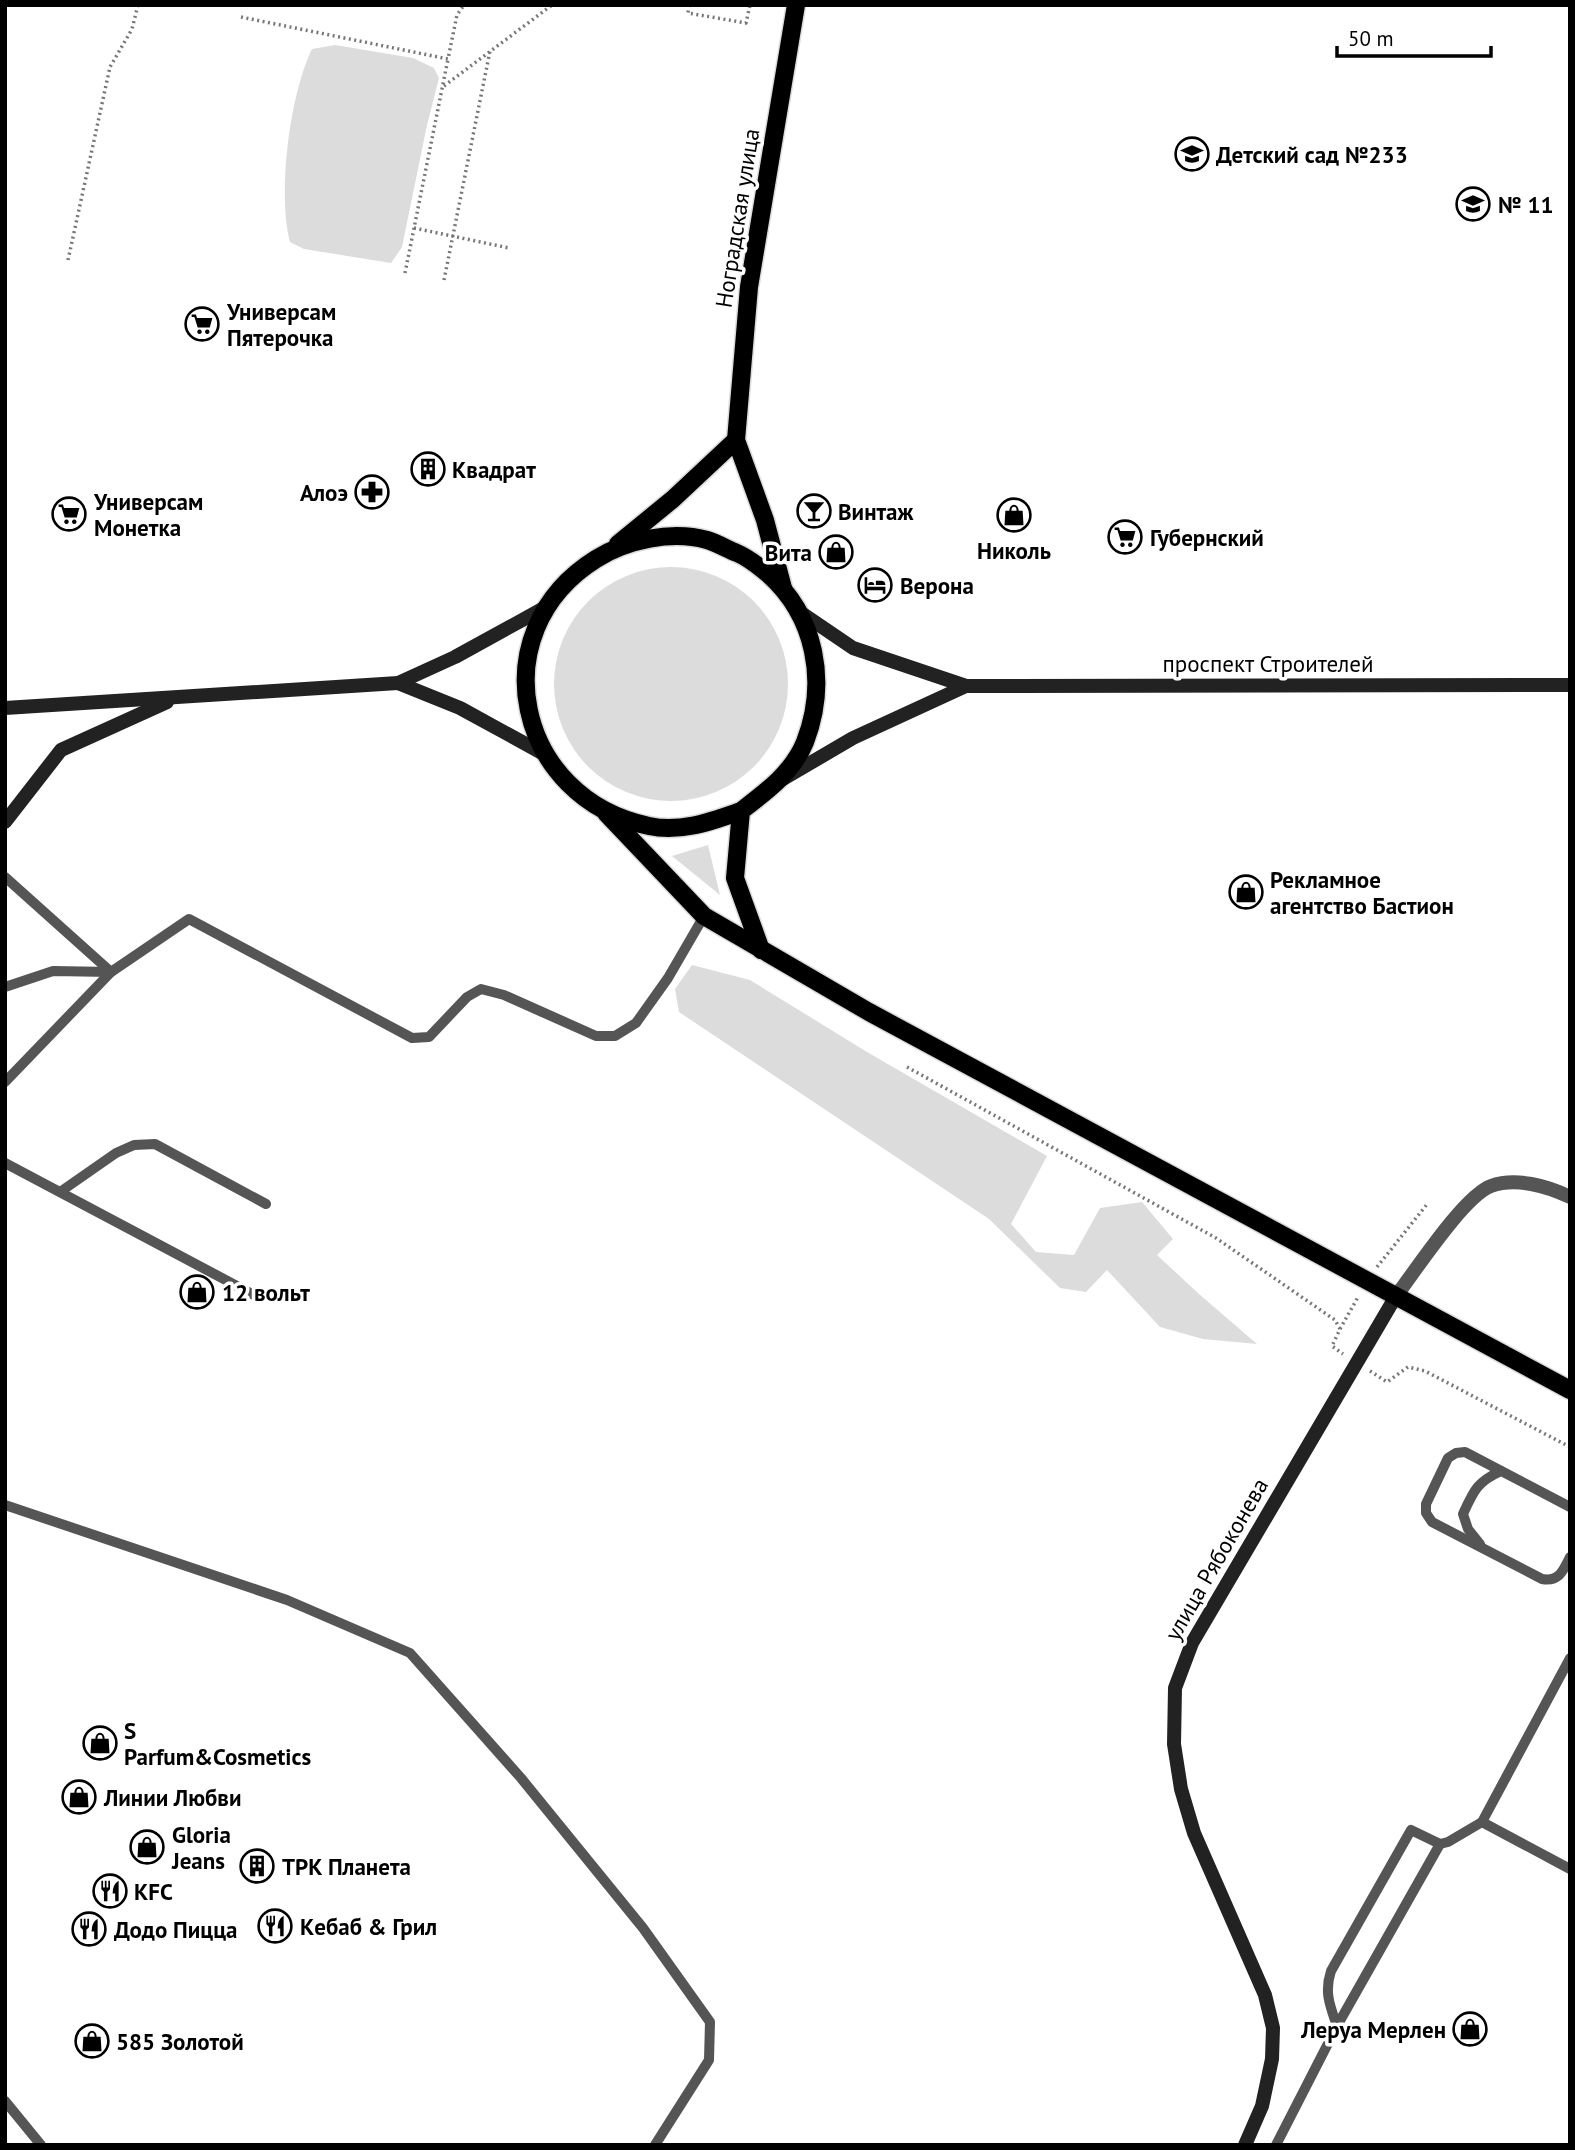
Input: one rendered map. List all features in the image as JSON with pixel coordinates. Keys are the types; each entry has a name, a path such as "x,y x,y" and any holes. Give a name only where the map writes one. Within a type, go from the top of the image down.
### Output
{"main road":[{"name":"Ноградская улица","path":"736,440 749,287 796,5"},
{"path":"783,588 765,520 736,440 673,499 614,547 575,572 545,607 530,642 525,680 530,719 544,754 571,788 606,813 704,916 869,1012 1570,1390"},
{"path":"614,547 659,536 706,540 748,557 783,588 800,612 816,655 817,700 804,744 779,782"},
{"path":"5,708 398,683 455,657 545,607"},
{"path":"800,612 853,648 965,686"},
{"path":"398,683 460,708 544,754"},
{"name":"проспект Строителей","path":"965,686 1570,685"},
{"path":"606,813 651,827 697,827 741,811 779,782 853,738 965,686"},
{"path":"5,822 61,750 175,699"},
{"path":"741,811 735,878 761,950"},
{"name":"улица Рябоконева","path":"1245,2145 1262,2106 1272,2059 1273,2028 1265,1995 1194,1833 1181,1789 1174,1744 1175,1688 1192,1643 1396,1296"}],"street":[{"path":"1396,1296 1460,1210 1490,1186 1515,1182 1551,1188 1570,1197"}],"lane":[{"path":"5,877 111,972"},
{"path":"5,1082 111,972 189,919 412,1038 429,1037 467,997 481,989 504,995 596,1036 615,1036 636,1023 668,978 704,916"},
{"path":"5,987 53,971 111,972"},
{"path":"60,1192 116,1153 134,1145 155,1144 266,1205"},
{"path":"5,1163 254,1295"},
{"path":"1570,1507 1465,1452 1448,1458 1426,1504 1426,1513 1432,1522 1542,1579 1551,1581 1560,1576 1570,1557"},
{"path":"1484,1549 1468,1529 1463,1514 1476,1486 1502,1471"},
{"path":"5,1505 287,1600 410,1653 530,1789 643,1928 710,2022 709,2060 655,2145"},
{"path":"1337,2026 1327,1999 1327,1983 1331,1971 1411,1829 1440,1844 1482,1822 1570,1658"},
{"path":"1482,1822 1570,1869"},
{"path":"1276,2145 1337,2026 1440,1844"},
{"path":"5,2101 41,2145"}],"path":[{"path":"68,260 110,67 131,29 138,5"},
{"path":"404,273 457,15 464,5"},
{"path":"442,87 552,5"},
{"path":"689,5 688,13 746,23 750,5"},
{"path":"241,17 448,59"},
{"path":"444,280 490,51"},
{"path":"414,228 509,248"},
{"path":"907,1067 1216,1238 1335,1320 1340,1329"},
{"path":"1428,1203 1367,1279 1332,1346 1387,1382 1408,1367 1425,1371 1570,1447"}],"shaded area":[{"path":"335,45 413,58 434,68 439,78 402,247 391,263 304,249 290,242 286,221 285,171 297,91 312,49"},
{"path":"671,567 694,569 716,576 754,601 779,639 786,661 786,707 779,729 754,767 716,792 694,799 671,801 648,799 626,792 588,767 563,729 556,707 554,684 556,661 563,639 588,601 626,576 648,569"},
{"path":"708,845 720,895 672,856"},
{"path":"692,965 750,980 867,1052 1047,1156 1011,1224 1036,1252 1074,1255 1100,1208 1142,1202 1173,1239 1157,1255 1257,1344 1203,1339 1160,1327 1107,1270 1086,1292 1060,1288 989,1219 679,1012 675,989"}],"place":[{"name":"Детский сад №233","path":"1192,154"},
{"name":"№ 11","path":"1473,204"},
{"name":"Универсам Пятерочка","path":"202,324"},
{"name":"Квадрат","path":"428,469"},
{"name":"Алоэ","path":"372,492"},
{"name":"Винтаж","path":"814,511"},
{"name":"Универсам Монетка","path":"69,514"},
{"name":"Николь","path":"1014,515"},
{"name":"Губернский","path":"1125,537"},
{"name":"Вита","path":"836,552"},
{"name":"Верона","path":"875,585"},
{"name":"Рекламное агентство Бастион","path":"1246,892"},
{"name":"12 вольт","path":"197,1292"},
{"name":"S Parfum&Cosmetics","path":"100,1743"},
{"name":"Линии Любви","path":"79,1797"},
{"name":"Gloria Jeans","path":"147,1847"},
{"name":"ТРК Планета","path":"257,1866"},
{"name":"KFC","path":"110,1891"},
{"name":"Кeбаб & Грил","path":"275,1926"},
{"name":"Додо Пицца","path":"89,1929"},
{"name":"Леруа Мерлен","path":"1470,2029"},
{"name":"585 Золотой","path":"92,2041"}]}
